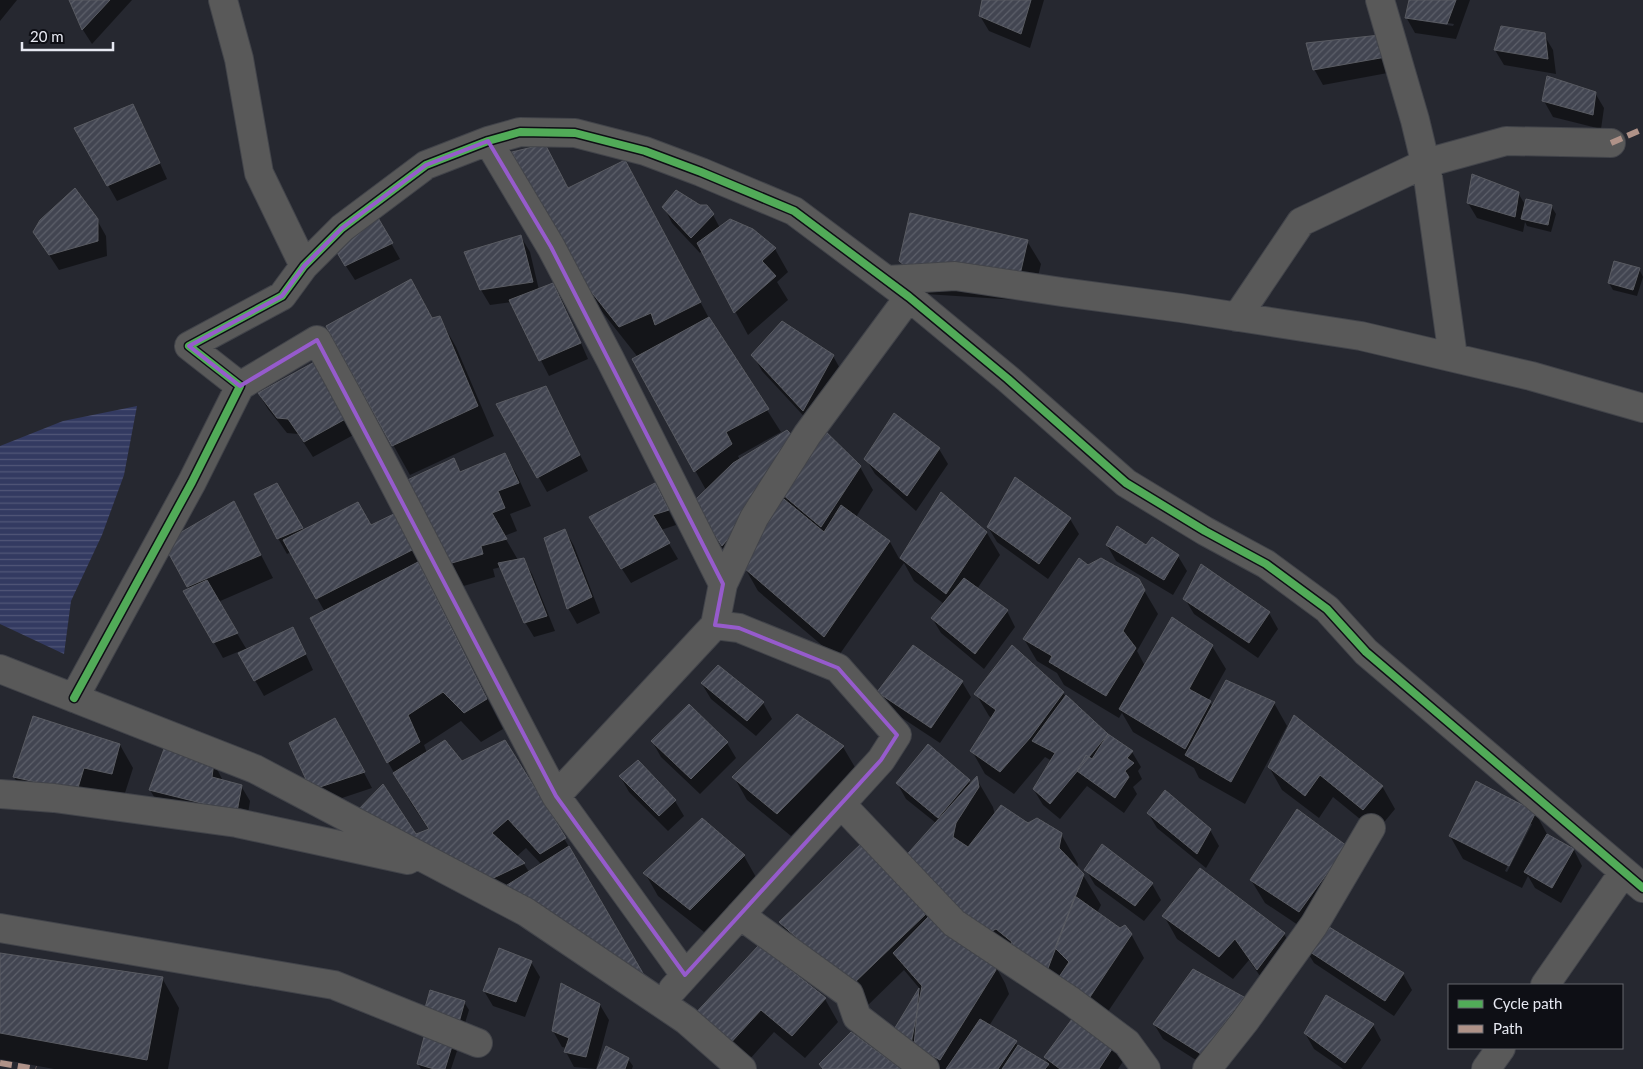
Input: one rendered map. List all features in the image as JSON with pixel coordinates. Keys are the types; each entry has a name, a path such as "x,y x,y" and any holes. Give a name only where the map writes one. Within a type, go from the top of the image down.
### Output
{"street":[{"path":"223,0 239,59 259,173 304,266"},
{"path":"1380,0 1426,163 1453,357"},
{"path":"240,386 189,346 282,296 304,266 342,228 426,165 488,141 520,132 576,133 645,151 702,172 794,211 909,297 1008,379 1126,483 1205,531 1266,564 1327,609 1366,652 1633,881 1546,984"},
{"path":"488,141 551,247 610,359 722,584"},
{"path":"1237,317 1301,222 1426,163 1506,141 1611,143"},
{"path":"888,280 955,276 1361,336 1531,376 1643,408"},
{"path":"556,796 715,625 722,584 754,518 807,435 909,297"},
{"path":"74,698 192,482 240,386 317,340 350,399 556,796 685,976"},
{"path":"660,1003 881,760 897,735 838,668 739,628 715,625"},
{"path":"0,669 255,769 526,912 686,1020 742,1069"},
{"path":"0,794 54,798 237,823 441,867"},
{"path":"841,804 954,923 1095,1019 1126,1043 1146,1069"},
{"path":"1207,1069 1245,1021 1314,925 1370,828"},
{"path":"740,915 849,994 857,1017 925,1069"},
{"path":"0,928 334,985 478,1043"},
{"path":"1486,1069 1500,1049"}],"highlighted area":[{"path":"488,141 551,247 723,584 715,625 739,628 838,668 897,735 881,760 685,975 556,796 317,340 240,386 189,346 282,296 304,266 342,228 426,165"}],"water":[{"path":"137,406 124,475 102,535 71,601 64,654 0,624 0,446 63,421"}],"building":[{"path":"69,0 110,0 82,30"},
{"path":"982,0 1031,0 1021,34 979,16"},
{"path":"1409,0 1456,0 1447,24 1405,18"},
{"path":"1501,26 1545,33 1548,59 1494,50"},
{"path":"1380,35 1386,57 1313,70 1306,43"},
{"path":"1547,76 1596,92 1593,115 1542,101"},
{"path":"133,104 160,163 107,186 74,128"},
{"path":"545,144 568,188 625,160 701,302 655,325 651,313 619,327 578,275 512,152"},
{"path":"1472,174 1519,192 1515,217 1467,203"},
{"path":"75,188 98,219 98,241 49,255 33,232 40,220"},
{"path":"676,190 700,205 707,205 714,214 691,238 662,207"},
{"path":"1526,199 1552,205 1548,225 1521,219"},
{"path":"371,206 393,243 345,266 332,244"},
{"path":"910,213 1028,240 1019,279 911,271 899,261"},
{"path":"730,219 753,229 776,248 762,261 776,276 734,313 697,243"},
{"path":"521,235 533,282 480,290 464,252"},
{"path":"1614,261 1640,268 1633,290 1608,283"},
{"path":"411,279 432,318 440,316 478,406 392,446 326,326"},
{"path":"553,283 581,343 539,361 509,300"},
{"path":"709,317 769,409 726,432 732,444 694,472 632,359"},
{"path":"782,321 834,355 803,411 751,355"},
{"path":"318,360 349,417 304,442 288,419 277,418 258,393"},
{"path":"546,386 580,455 537,478 496,404"},
{"path":"894,413 940,448 907,496 864,459"},
{"path":"819,425 861,466 821,527 776,489"},
{"path":"787,430 799,443 762,498 722,546 693,502 733,463"},
{"path":"505,453 519,483 498,491 505,508 492,513 507,539 481,546 483,554 445,565 401,483 454,458 460,472"},
{"path":"1015,477 1071,518 1039,564 987,527"},
{"path":"277,483 303,528 277,539 254,494"},
{"path":"655,483 669,510 653,515 670,543 621,569 589,517"},
{"path":"941,492 987,532 946,594 900,558"},
{"path":"779,495 824,532 841,505 890,541 824,637 744,568"},
{"path":"234,501 261,555 187,587 163,543"},
{"path":"358,502 371,525 398,512 416,548 316,599 283,540"},
{"path":"1117,526 1146,545 1152,537 1179,555 1164,580 1106,545"},
{"path":"565,529 592,597 567,609 544,538"},
{"path":"524,558 547,616 524,623 498,563"},
{"path":"1079,558 1088,565 1101,558 1139,579 1145,590 1123,631 1136,648 1106,696 1049,662 1052,656 1023,639"},
{"path":"418,562 487,699 464,713 443,692 408,715 420,742 387,763 310,618"},
{"path":"1201,564 1270,612 1249,643 1183,599"},
{"path":"964,578 1008,610 975,654 931,618"},
{"path":"207,580 238,633 213,643 183,591"},
{"path":"1172,617 1213,645 1189,689 1211,701 1185,749 1119,709"},
{"path":"293,627 306,654 254,681 238,653"},
{"path":"913,645 963,681 931,728 877,692"},
{"path":"1012,645 1064,692 1030,738 1000,772 970,751 996,710 974,694"},
{"path":"718,665 764,702 747,721 701,683"},
{"path":"1226,680 1275,702 1231,782 1185,755"},
{"path":"1066,695 1108,734 1050,804 1033,789 1055,753 1032,741"},
{"path":"689,704 728,742 691,779 651,741"},
{"path":"797,714 844,746 777,814 732,777"},
{"path":"1294,715 1383,786 1363,810 1320,775 1305,796 1268,767"},
{"path":"33,716 120,744 112,774 84,768 77,791 13,777"},
{"path":"335,718 365,772 311,790 289,743"},
{"path":"1108,734 1133,751 1127,758 1134,763 1125,771 1129,777 1115,798 1077,771 1086,755 1092,759"},
{"path":"445,740 462,761 505,740 566,838 540,854 508,819 492,833 525,863 483,883 356,812 383,784 416,834 429,829 393,773"},
{"path":"928,744 970,780 938,818 896,783"},
{"path":"165,746 214,762 212,777 242,785 237,812 149,790"},
{"path":"638,760 676,800 659,816 619,776"},
{"path":"977,776 979,787 956,823 953,837 968,847 1001,805 1028,823 1037,818 1062,833 1059,848 1084,874 1047,971 1010,949 1012,942 996,929 988,933 902,860"},
{"path":"1476,781 1536,812 1509,866 1449,836"},
{"path":"1165,790 1211,829 1197,854 1147,813"},
{"path":"1297,809 1347,846 1299,912 1250,880"},
{"path":"702,818 745,855 690,910 643,873"},
{"path":"1547,834 1574,849 1552,888 1524,872"},
{"path":"863,842 929,911 851,986 779,922"},
{"path":"1102,844 1153,883 1135,906 1084,870"},
{"path":"569,846 644,975 635,981 496,892"},
{"path":"1200,868 1285,933 1257,970 1235,939 1219,957 1162,916"},
{"path":"1075,896 1120,928 1125,925 1132,934 1088,1000 1057,980 1069,962 1055,948"},
{"path":"930,915 992,959 996,970 940,1060 914,1046 917,1012 922,986 893,953"},
{"path":"1321,922 1404,973 1385,1001 1304,948"},
{"path":"759,945 826,998 792,1036 761,1010 727,1047 691,1018"},
{"path":"499,948 532,961 516,1002 483,991"},
{"path":"0,953 163,977 147,1060 0,1033"},
{"path":"1193,969 1244,997 1201,1054 1153,1024"},
{"path":"561,983 600,1004 586,1057 564,1052 569,1038 552,1031"},
{"path":"919,988 917,1012 911,1044 893,1031"},
{"path":"430,990 465,1001 458,1026 423,1015"},
{"path":"1326,995 1374,1024 1345,1063 1304,1033"},
{"path":"1075,1015 1116,1043 1099,1069 1060,1069 1044,1057"},
{"path":"980,1019 1017,1041 998,1069 946,1069"},
{"path":"851,1032 901,1069 823,1069 819,1064"},
{"path":"424,1037 453,1043 445,1069 434,1069 417,1064"},
{"path":"1018,1045 1049,1064 1045,1069 1002,1069"},
{"path":"606,1046 629,1058 625,1069 597,1069"}],"marked path":[{"path":"1611,143 1643,129"},
{"path":"0,1063 36,1069"}],"cycle path":[{"path":"74,698 192,482 240,386 189,346 282,296 304,266 342,228 426,165 488,141 520,132 575,133 645,151 794,211 909,297 1008,379 1126,483 1205,531 1266,564 1327,609 1366,652 1643,888"}]}
